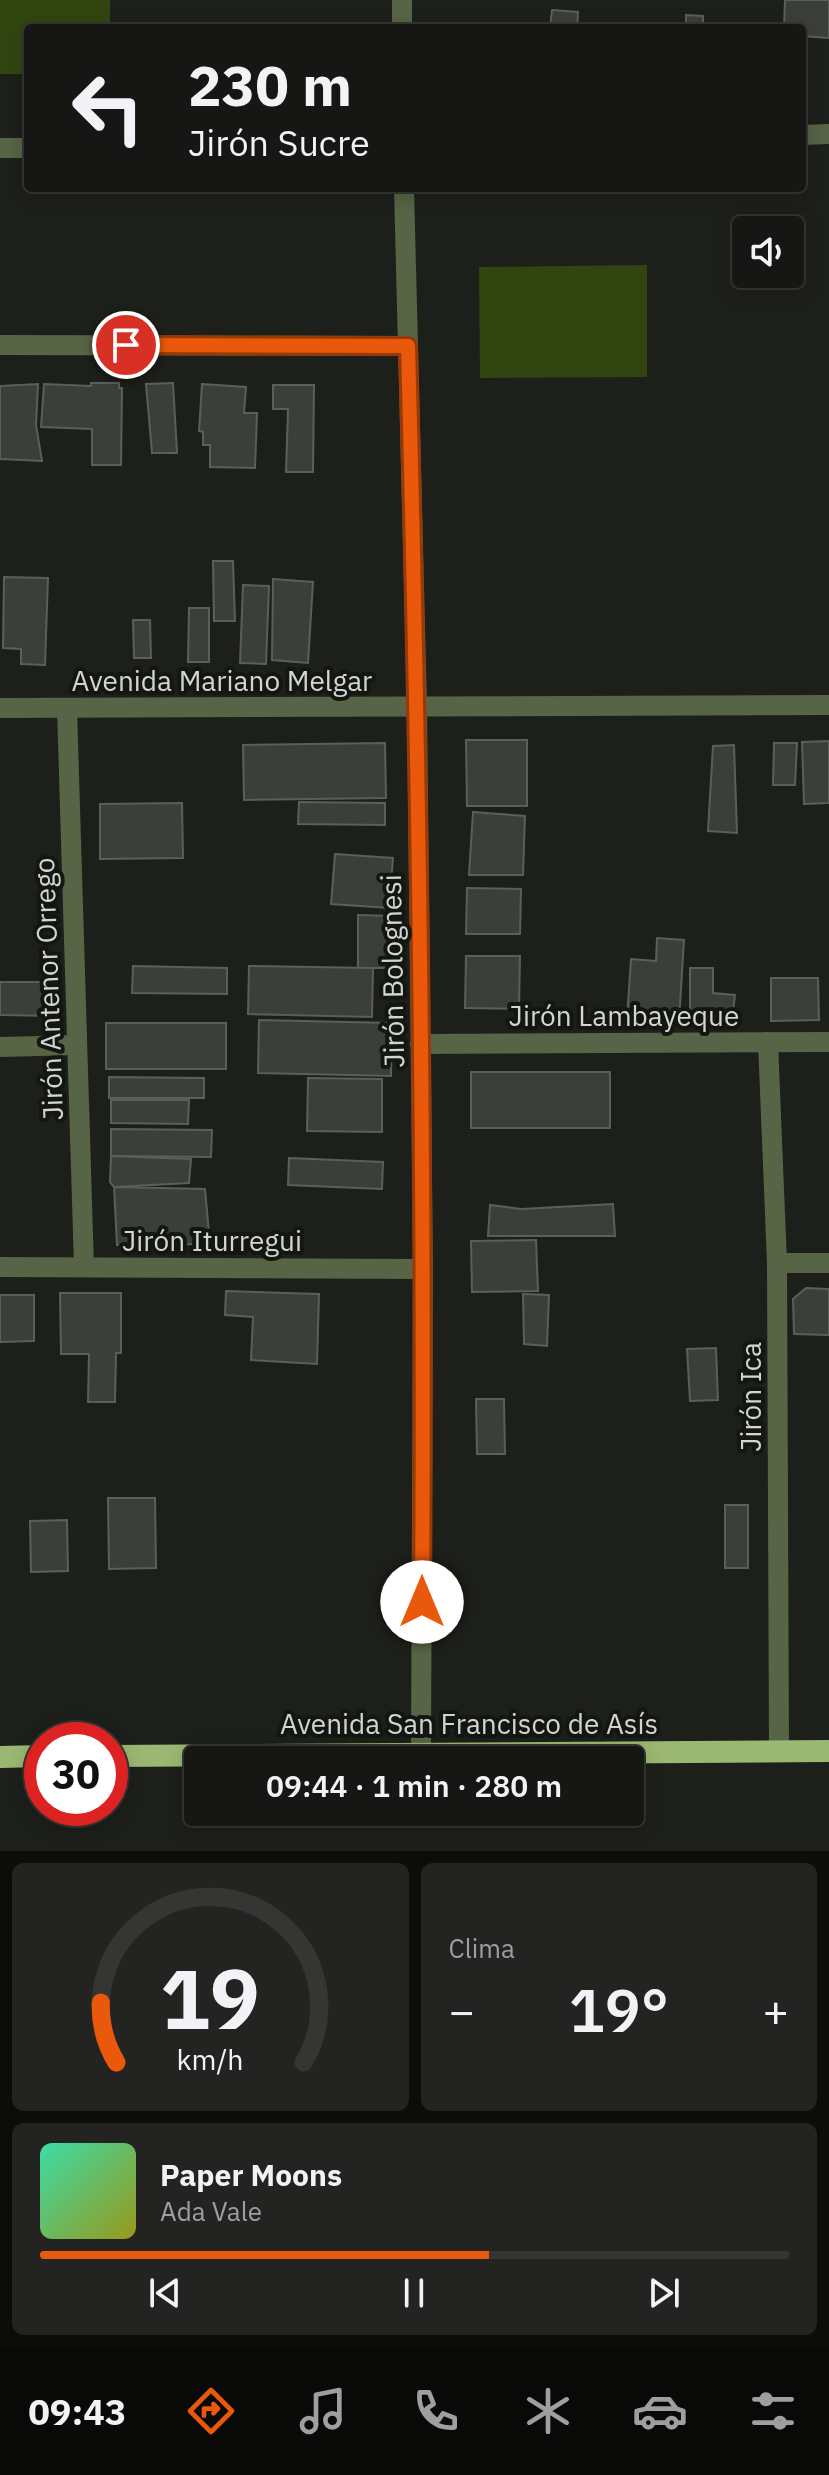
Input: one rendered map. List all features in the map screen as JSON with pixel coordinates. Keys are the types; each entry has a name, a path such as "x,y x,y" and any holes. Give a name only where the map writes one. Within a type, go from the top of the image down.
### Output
{"highway":[{"name":"Avenida San Francisco de Asís","path":"644,1752 829,1751"},
{"path":"0,1757 24,1756"},
{"name":"Avenida San Francisco de Asís","path":"128,1756 184,1756"}],"street":[{"path":"402,0 402,24"},
{"path":"806,135 829,134"},
{"path":"0,148 24,148"},
{"name":"Jirón Bolognesi","path":"404,192 417,706 423,1269 421,1746"},
{"path":"0,345 408,346"},
{"name":"Avenida Mariano Melgar","path":"0,708 829,705"},
{"name":"Jirón Antenor Orrego","path":"67,709 84,1267"},
{"name":"Jirón Ica","path":"768,1042 777,1263 779,1751"},
{"name":"Jirón Lambayeque","path":"420,1044 829,1042"},
{"path":"0,1047 77,1045"},
{"path":"777,1263 829,1263"},
{"name":"Jirón Iturregui","path":"0,1267 423,1269"}],"green space":[{"path":"0,0 110,0 110,24 24,24 24,74 0,74"},
{"path":"647,265 647,377 480,378 479,267"}],"building":[{"path":"785,0 829,0 829,38 806,36 806,24 784,24"},
{"path":"552,10 578,12 577,24 550,24"},
{"path":"686,15 703,16 703,24 686,24"},
{"path":"91,383 119,383 119,388 122,388 121,465 92,465 92,429 41,427 44,384 91,386"},
{"path":"173,383 177,453 152,453 146,384"},
{"path":"38,384 36,425 42,461 0,459 0,386"},
{"path":"202,384 246,387 244,413 257,413 255,468 210,467 210,445 203,445 203,432 199,431"},
{"path":"273,385 314,385 313,472 286,472 288,409 273,409"},
{"path":"213,561 233,561 235,621 214,621"},
{"path":"4,577 48,578 45,665 21,664 21,649 3,648"},
{"path":"273,579 313,582 308,663 272,660"},
{"path":"243,585 269,586 266,664 240,663"},
{"path":"189,608 209,608 209,662 188,662"},
{"path":"133,620 150,620 151,658 134,658"},
{"path":"466,740 527,740 527,806 467,806"},
{"path":"829,741 829,803 804,804 802,742"},
{"path":"385,743 386,798 244,800 243,745"},
{"path":"774,743 797,743 795,785 773,785"},
{"path":"734,745 737,833 708,831 713,746"},
{"path":"299,802 385,803 385,825 298,824"},
{"path":"182,803 183,858 100,859 100,804"},
{"path":"473,812 525,816 523,875 469,875"},
{"path":"335,854 393,858 389,908 331,904"},
{"path":"467,888 521,889 520,934 466,934"},
{"path":"358,915 389,916 389,968 358,968"},
{"path":"657,938 684,940 679,1021 627,1018 631,959 656,961"},
{"path":"466,956 520,956 519,1009 465,1008"},
{"path":"133,966 227,968 227,994 132,993"},
{"path":"249,966 373,968 372,1017 248,1014"},
{"path":"690,968 713,968 713,993 735,995 732,1021 690,1019"},
{"path":"771,978 818,978 819,1020 771,1021"},
{"path":"0,982 56,982 56,1016 0,1015"},
{"path":"259,1020 392,1023 391,1076 258,1073"},
{"path":"106,1023 226,1023 226,1069 106,1069"},
{"path":"471,1072 610,1072 610,1128 471,1128"},
{"path":"109,1077 204,1078 204,1098 109,1098"},
{"path":"308,1078 382,1079 382,1132 307,1131"},
{"path":"111,1100 189,1100 188,1124 111,1123"},
{"path":"111,1129 212,1130 211,1157 111,1156"},
{"path":"111,1156 191,1159 189,1183 114,1187 110,1182"},
{"path":"289,1158 383,1162 382,1189 288,1185"},
{"path":"114,1187 205,1189 210,1244 117,1245"},
{"path":"613,1204 615,1236 488,1236 490,1205 521,1209"},
{"path":"536,1240 538,1291 472,1292 471,1241"},
{"path":"806,1288 829,1289 829,1335 794,1334 793,1299"},
{"path":"226,1291 319,1294 317,1364 251,1360 253,1317 225,1315"},
{"path":"60,1293 121,1293 121,1353 116,1353 115,1402 88,1402 89,1354 61,1354"},
{"path":"523,1294 549,1295 547,1346 524,1344"},
{"path":"0,1295 34,1295 34,1341 0,1342"},
{"path":"716,1348 718,1400 690,1401 687,1349"},
{"path":"476,1399 504,1399 505,1454 477,1454"},
{"path":"108,1498 155,1498 156,1568 109,1569"},
{"path":"725,1505 748,1505 748,1568 725,1568"},
{"path":"67,1520 68,1571 31,1572 30,1521"}],"route":[{"path":"126,345 408,346 417,706 423,1269 422,1602"}]}
